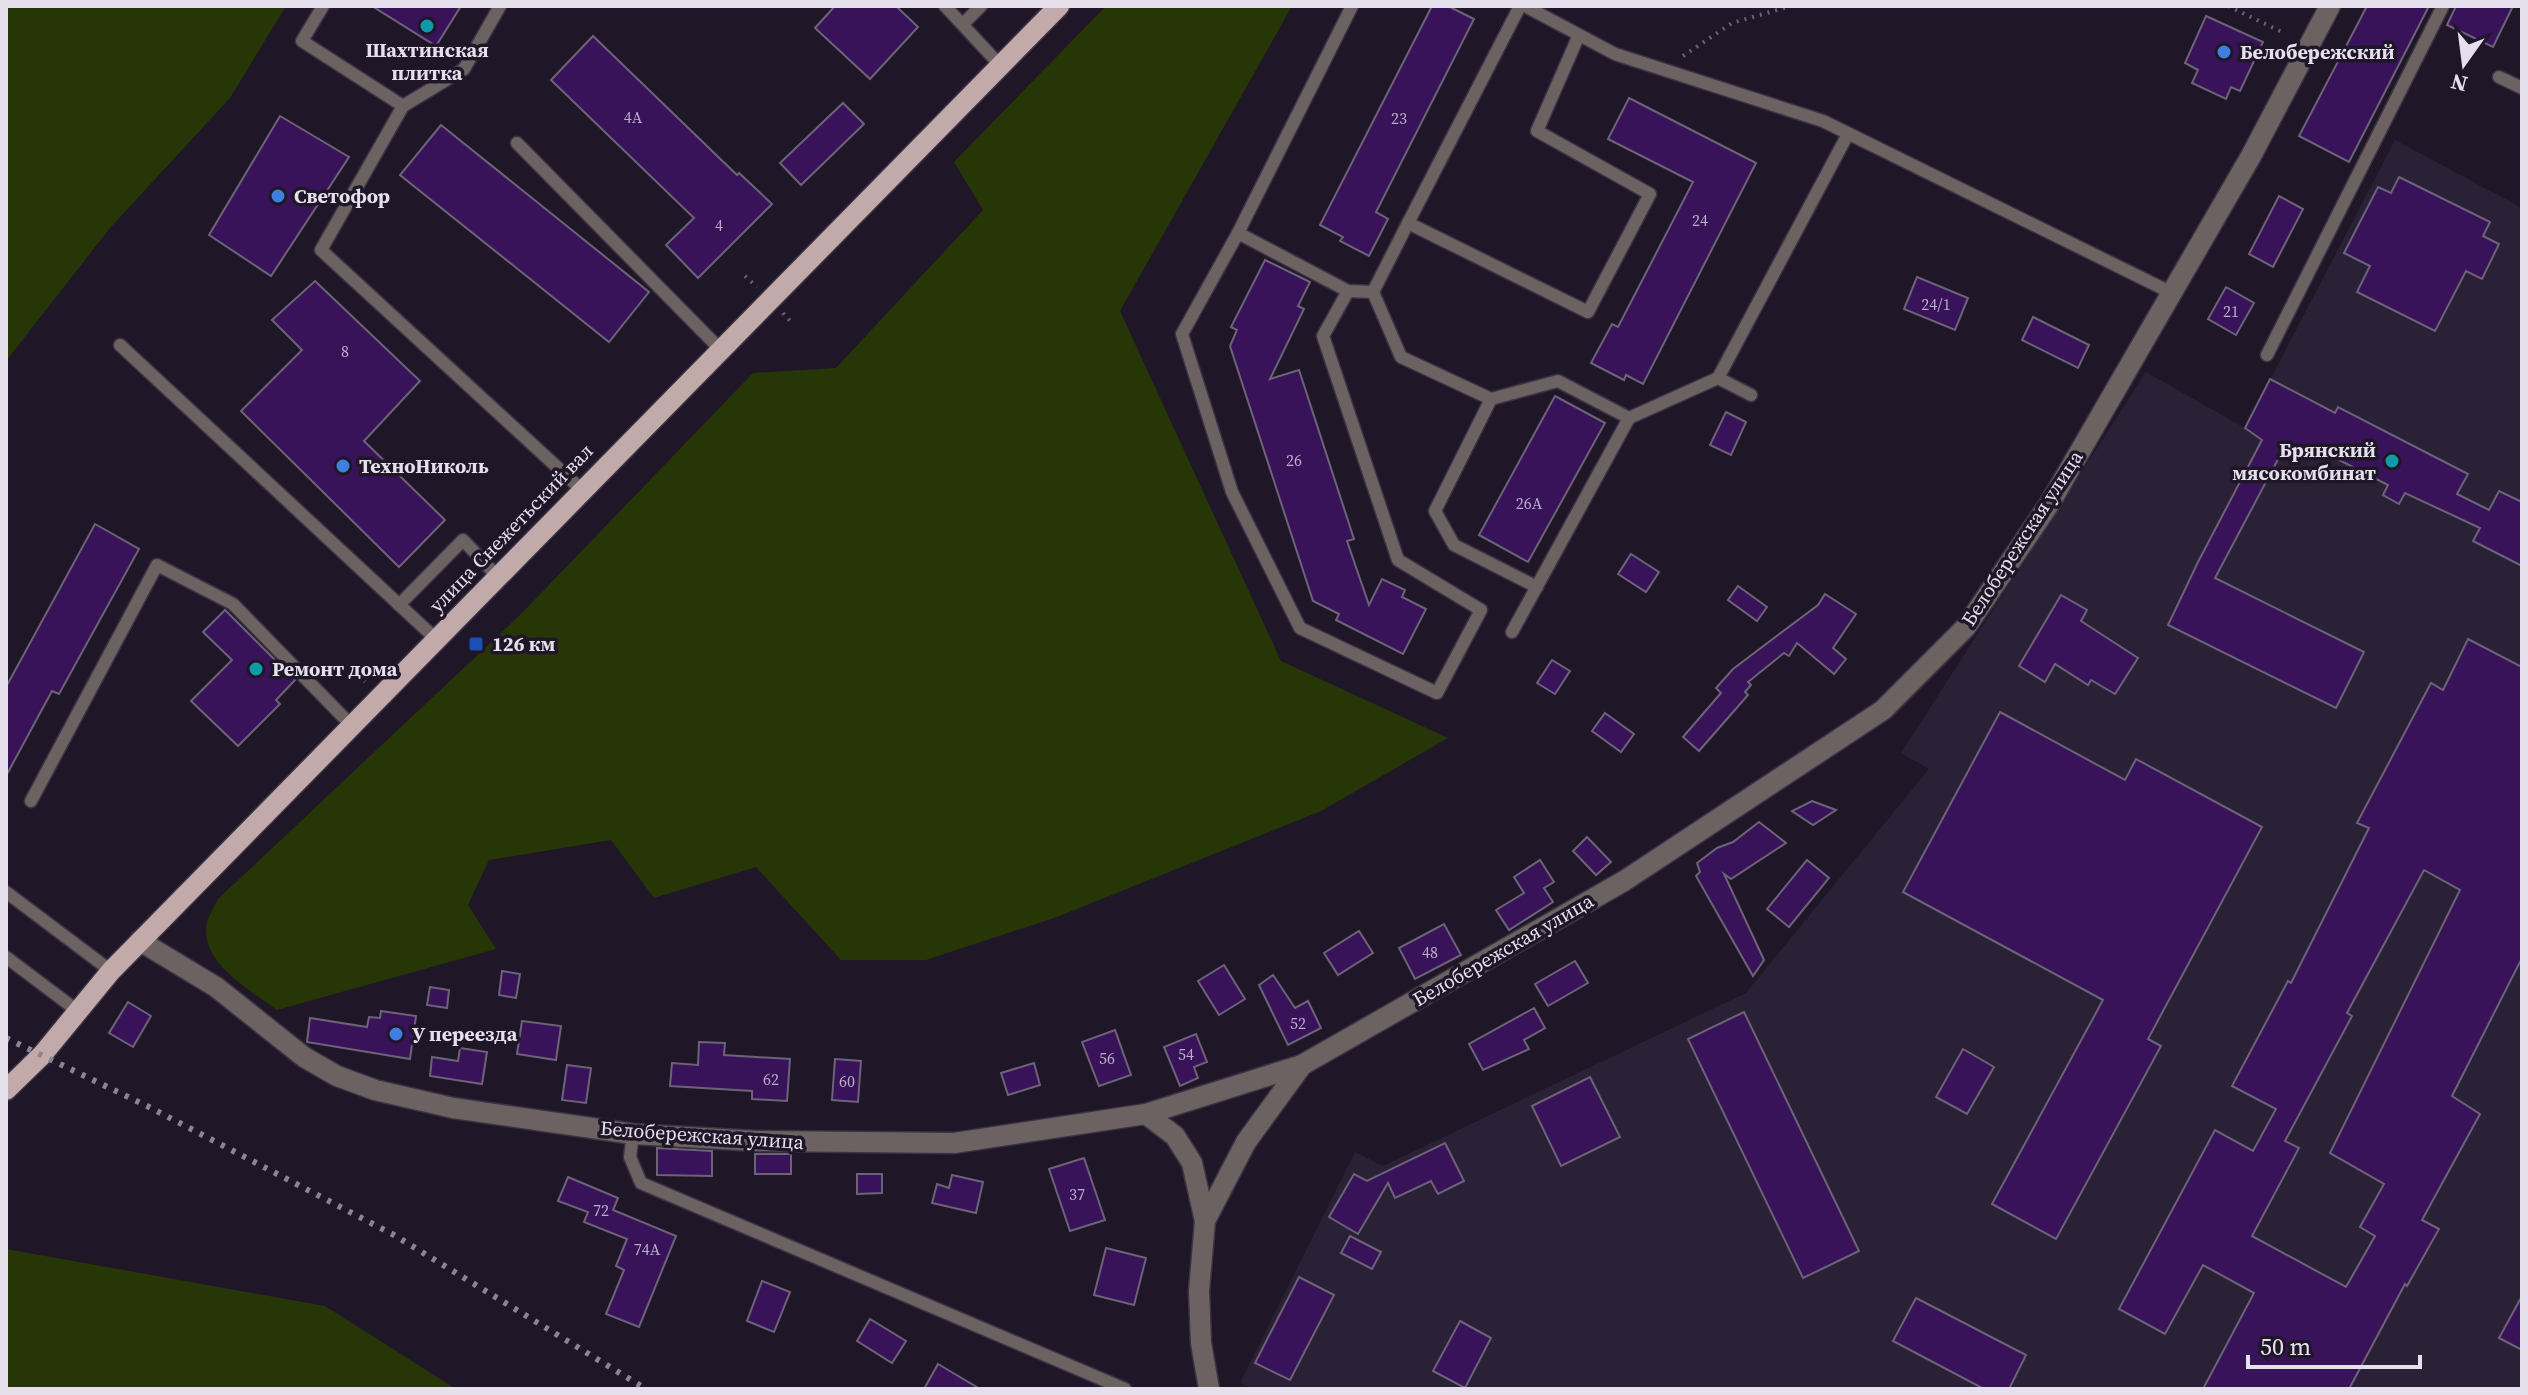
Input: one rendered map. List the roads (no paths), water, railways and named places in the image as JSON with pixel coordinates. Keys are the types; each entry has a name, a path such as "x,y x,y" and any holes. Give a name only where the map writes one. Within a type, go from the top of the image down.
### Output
{"main road":[{"name":"улица Снежетьский вал","path":"6,1090 42,1055 111,971 140,941 1059,6"}],"street":[{"name":"Белобережская улица","path":"140,941 216,987 304,1057 337,1076 375,1090 453,1108 633,1134 757,1141 954,1143 1146,1114 1302,1065 1624,881 1883,710 1966,627 2050,503 2251,156 2330,6"},
{"name":"Белобережская улица","path":"1209,1389 1201,1343 1199,1291 1205,1221 1246,1142 1302,1065"},
{"path":"1146,1114 1175,1136 1192,1163 1205,1221"}],"lane":[{"path":"323,6 302,41 403,106"},
{"path":"500,6 464,69 403,106 321,250 582,490"},
{"path":"945,6 999,64"},
{"path":"963,24 981,6"},
{"path":"1348,291 1323,336 1398,560 1481,610 1437,693 1300,628 1232,492 1182,334 1238,233 1352,6"},
{"path":"1373,292 1522,6 1544,10 1579,35 1615,54 1823,121 2172,293"},
{"path":"2267,355 2443,6"},
{"path":"1408,223 1588,312 1650,194 1537,131 1579,35"},
{"path":"2499,77 2522,88"},
{"path":"1512,632 1629,418 1718,378 1848,134"},
{"path":"517,143 720,349"},
{"path":"1238,233 1348,291 1373,292"},
{"path":"1373,292 1401,357 1491,399 1558,381 1629,418"},
{"path":"120,345 436,639"},
{"path":"1718,378 1751,395"},
{"path":"1491,399 1435,511 1454,545 1537,587"},
{"path":"399,605 463,540 497,576"},
{"path":"31,801 157,565 233,604 351,725"},
{"path":"6,892 111,971"},
{"path":"6,957 79,1012"},
{"path":"633,1134 630,1157 641,1183 1125,1389"}],"railway":[{"path":"6,1038 151,1108 394,1235 646,1389"}],"place":[{"name":"Шахтинская плитка","path":"427,26"},
{"name":"Белобережский","path":"2224,52"},
{"name":"Светофор","path":"278,196"},
{"name":"Брянский мясокомбинат","path":"2392,461"},
{"name":"ТехноНиколь","path":"343,466"},
{"name":"126 км","path":"476,644"},
{"name":"Ремонт дома","path":"256,669"},
{"name":"У переезда","path":"396,1034"}]}
